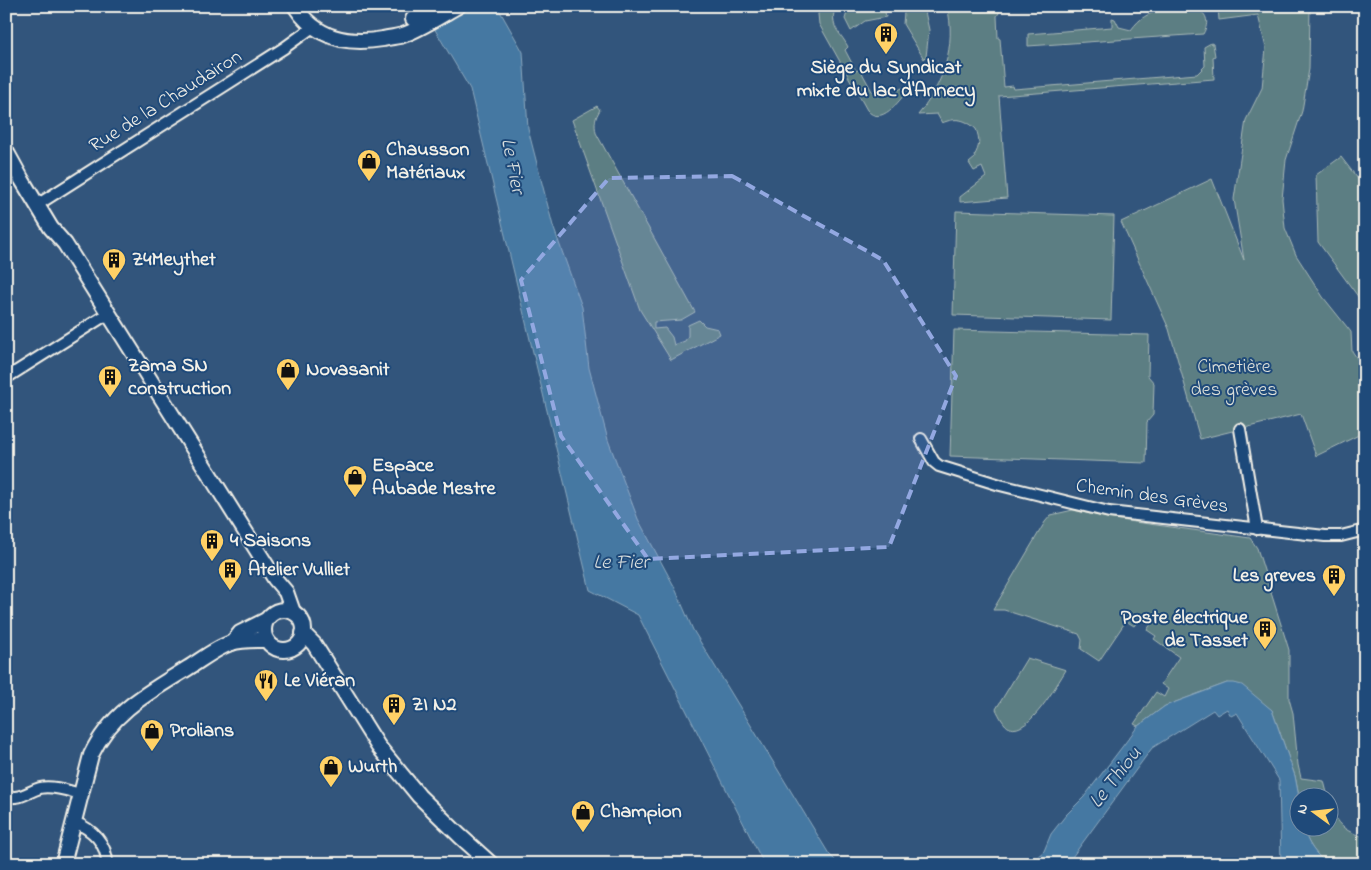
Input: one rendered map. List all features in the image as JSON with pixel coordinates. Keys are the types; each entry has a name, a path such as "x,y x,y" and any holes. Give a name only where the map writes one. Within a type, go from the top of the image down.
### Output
{"street":[{"path":"295,6 313,27 329,36 346,41 369,41 458,6"},
{"path":"420,20 437,6"},
{"name":"Rue de la Chaudairon","path":"37,205 284,48 313,27"},
{"path":"6,150 37,205 55,233 65,244 275,579 286,592 293,612 300,619 304,628 300,642 293,648 284,650 269,644 263,630 276,595 275,579"},
{"path":"6,378 109,313"},
{"path":"1240,429 1257,529"},
{"name":"Chemin des Grèves","path":"921,440 934,462 939,466 1000,485 1109,512 1334,537 1365,530"},
{"path":"63,864 91,755 112,722 131,705 232,643 240,633 283,609 293,612"},
{"path":"303,633 314,644 324,659 337,683 378,746 419,796 491,864"},
{"path":"232,643 266,640"},
{"path":"293,648 324,659"},
{"path":"6,798 24,796 41,788 61,789 80,794"},
{"path":"74,822 88,829 98,839 105,851 106,864"}],"highlighted area":[{"path":"732,176 883,260 956,376 889,547 648,559 561,436 521,280 609,178"}],"green space":[{"path":"821,6 835,6 835,25 848,47 845,50 856,71 860,69 874,95 889,87 891,93 909,85 908,90 900,100 884,114 878,116 867,110 819,24 818,14"},
{"path":"849,6 884,6 886,17 865,21 851,31 845,19"},
{"path":"901,6 924,7 929,30 926,57 924,59 903,24 904,12"},
{"path":"947,6 1003,6 997,16 1004,87 1013,86 1014,89 1197,74 1205,66 1204,47 1211,43 1213,44 1215,56 1213,57 1214,79 999,96 1007,198 960,202 960,197 986,177 982,167 974,171 969,163 975,158 978,146 979,140 976,129 960,120 942,123 937,114 918,115 934,91 946,64 950,35"},
{"name":"Cimetière des grèves","path":"1218,6 1310,6 1309,69 1302,111 1286,160 1282,199 1285,228 1296,255 1323,297 1351,332 1352,351 1365,370 1365,432 1316,456 1301,414 1200,439 1169,329 1121,222 1212,179 1244,260 1234,199 1246,120 1262,88 1266,48 1258,15 1219,20"},
{"path":"1194,8 1202,12 1206,18 1207,22 1203,34 1028,46 1028,34 1112,27 1112,18 1115,19 1119,27 1131,30 1138,22 1152,13"},
{"path":"597,106 600,110 595,121 596,133 695,312 681,320 654,322 654,329 665,328 672,337 674,345 685,341 688,336 688,325 699,320 705,326 718,329 720,334 671,360 640,310 572,120"},
{"path":"1341,157 1365,188 1365,306 1318,242 1316,175"},
{"path":"956,211 1114,216 1111,320 953,315"},
{"path":"954,330 1149,335 1148,376 1154,383 1153,415 1147,422 1146,463 950,456"},
{"path":"1073,510 1113,519 1250,538 1257,548 1289,650 1289,699 1293,713 1301,778 1324,781 1326,788 1297,788 1295,776 1272,710 1227,683 1165,706 1138,726 1134,724 1156,692 1164,697 1168,689 1161,684 1179,657 1154,639 1156,636 1147,630 1151,624 1141,617 1134,626 1126,621 1099,661 1081,649 1082,640 1079,634 1004,610 993,610 1051,515"},
{"path":"1027,658 1066,670 1034,716 1026,724 1017,728 1010,728 1004,723 996,709"},
{"path":"1338,821 1345,829 1365,837 1365,864 1351,864 1331,857 1322,859 1306,838 1338,838"}],"water":[{"name":"Le Fier","path":"421,6 497,6 523,52 528,129 553,226 582,307 589,368 608,440 638,519 674,586 693,630 829,854 839,864 764,864 638,615 590,590 470,89"},
{"name":"Le Thiou","path":"1227,683 1234,683 1242,685 1272,710 1295,776 1297,788 1288,788 1288,838 1306,838 1322,859 1338,857 1339,860 1351,864 1281,864 1279,780 1237,713 1231,716 1227,709 1217,715 1213,710 1152,748 1067,864 1029,864 1044,851 1051,834 1084,797 1138,726 1165,706"}],"place":[{"name":"Siège du Syndicat mixte du lac d'Annecy","path":"886,55"},
{"name":"Chausson Matériaux","path":"369,182"},
{"name":"Z4Meythet","path":"114,281"},
{"name":"Novasanit","path":"288,391"},
{"name":"Zama SN construction","path":"110,398"},
{"name":"Espace Aubade Mestre","path":"355,498"},
{"name":"4 Saisons","path":"212,562"},
{"name":"Atelier Vulliet","path":"230,591"},
{"name":"Les greves","path":"1334,597"},
{"name":"Poste électrique de Tasset","path":"1265,650"},
{"name":"Le Viéran","path":"266,702"},
{"name":"ZI N2","path":"394,726"},
{"name":"Prolians","path":"152,752"},
{"name":"Wurth","path":"331,788"},
{"name":"Champion","path":"583,833"}]}
